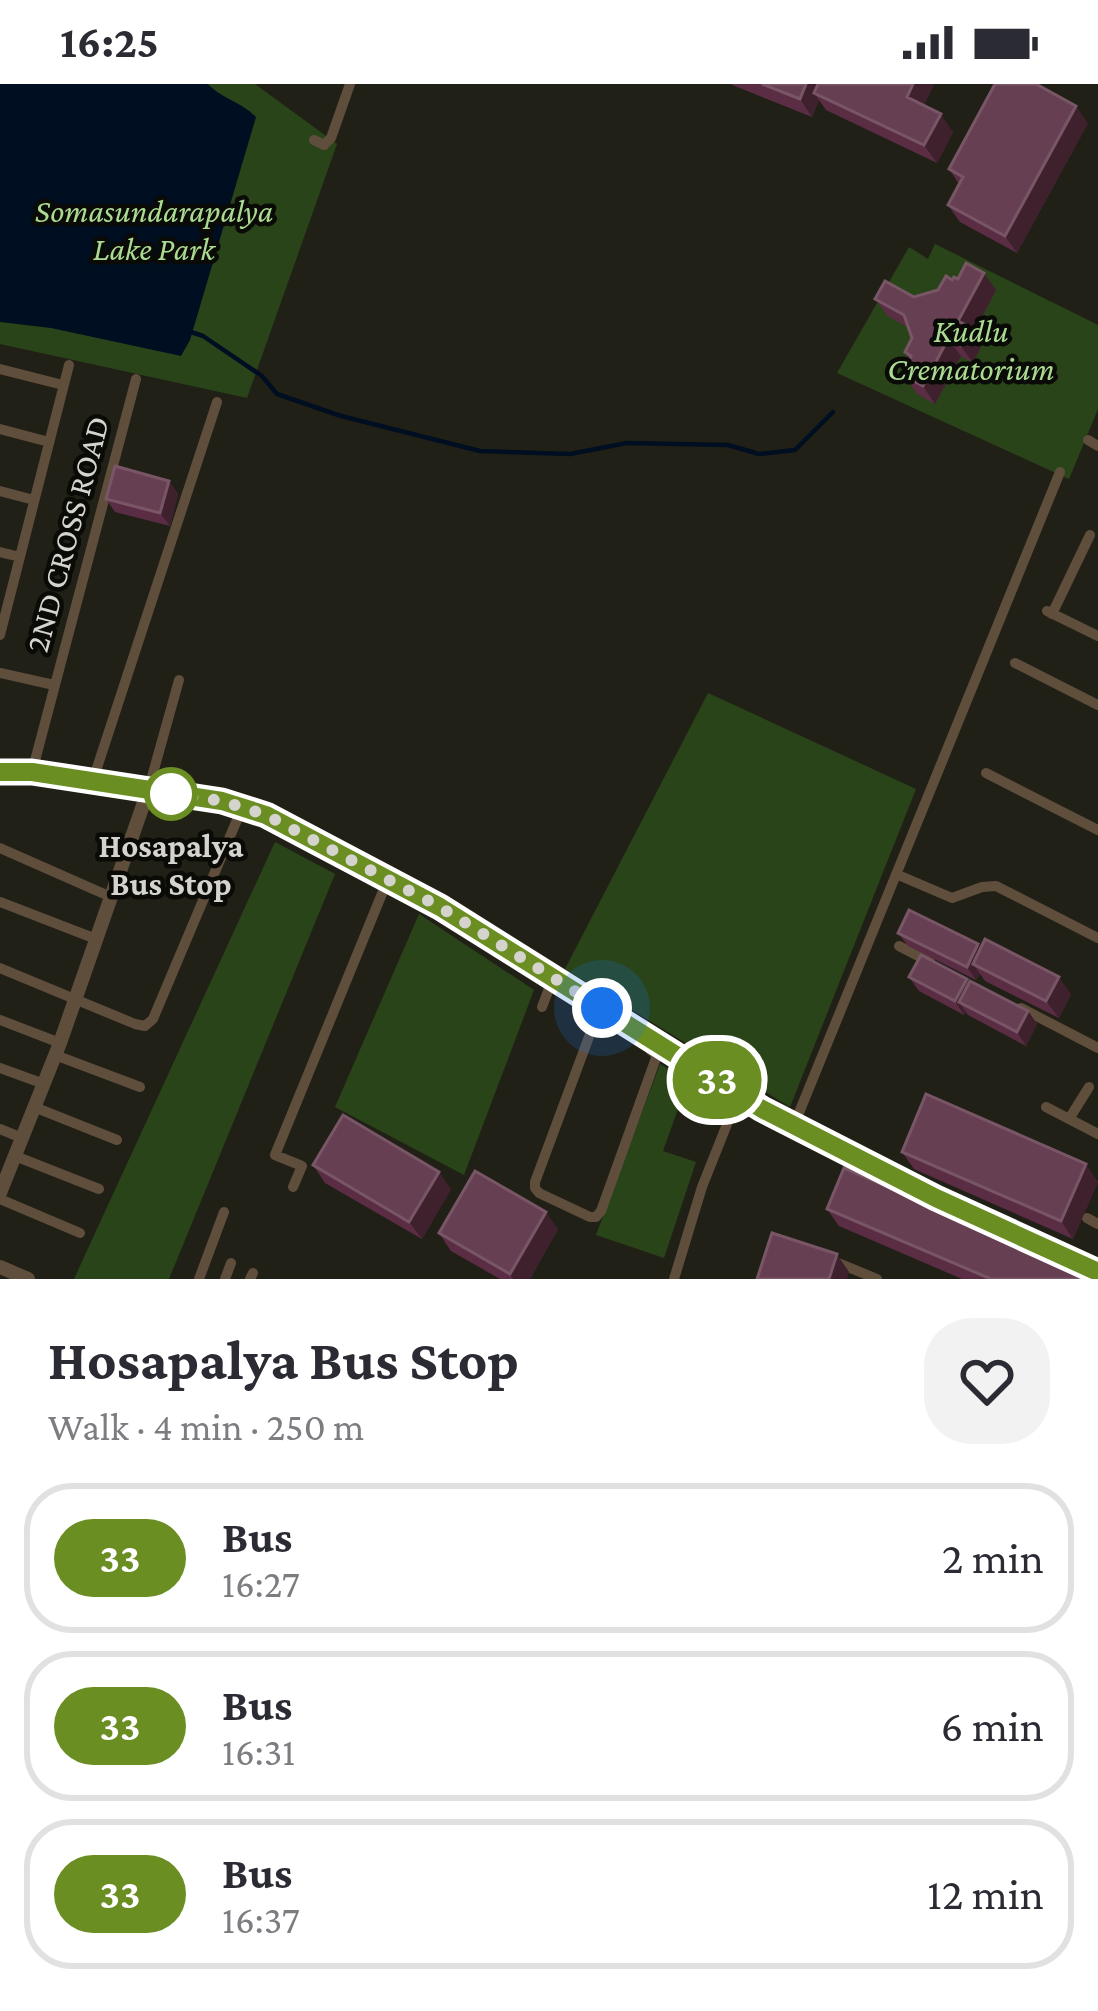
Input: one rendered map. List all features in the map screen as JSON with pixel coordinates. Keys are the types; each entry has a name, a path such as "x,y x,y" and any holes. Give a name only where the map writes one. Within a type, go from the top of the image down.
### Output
{"street":[{"path":"314,140 324,145 331,138 347,85"},
{"path":"0,635 69,365"},
{"path":"0,369 63,385"},
{"name":"2ND CROSS ROAD","path":"32,772 136,379"},
{"path":"92,783 217,403"},
{"path":"0,429 50,442"},
{"path":"794,1125 1060,472"},
{"path":"0,491 34,500"},
{"path":"1090,536 1050,612 1098,636"},
{"path":"0,552 20,557"},
{"path":"1015,663 1098,705"},
{"path":"0,673 54,686"},
{"path":"80,1234 1,1188 111,897 148,791 179,680"},
{"path":"0,772 32,772 222,801 266,815 440,907 794,1125 936,1198 1098,1272"},
{"path":"986,773 1098,830"},
{"path":"0,968 145,1026 153,1019 242,808"},
{"path":"0,848 111,897"},
{"path":"896,874 952,898 996,886 1098,938"},
{"path":"293,1187 302,1166 274,1155 388,879"},
{"path":"0,902 96,939"},
{"path":"898,946 938,965"},
{"path":"542,1006 554,978"},
{"path":"1016,1006 1098,1048"},
{"path":"611,1014 606,1025 593,1026 535,1182 539,1193 590,1217 601,1211 656,1058 650,1050 653,1040"},
{"path":"0,1019 140,1087"},
{"path":"0,1068 44,1084"},
{"path":"1069,1120 1089,1087"},
{"path":"674,1279 702,1187 739,1094"},
{"path":"34,1107 117,1140"},
{"path":"1046,1107 1098,1134"},
{"path":"0,1129 22,1138"},
{"path":"15,1156 99,1189"},
{"path":"199,1279 224,1212"},
{"path":"817,1253 877,1279"},
{"path":"225,1279 232,1263"},
{"path":"0,1267 28,1279"}],"green space":[{"name":"Somasundarapalya Lake Park","path":"0,84 255,84 337,144 247,398 0,344"},
{"name":"Kudlu Crematorium","path":"935,244 1098,325 1098,409 1069,479 837,373 909,247 928,259"},
{"path":"708,693 916,789 790,1107 565,969"},
{"path":"275,842 335,874 169,1279 74,1279"},
{"path":"419,914 534,990 464,1175 335,1107"},
{"path":"660,1064 688,1081 663,1151 696,1162 664,1258 596,1235"}],"water":[{"name":"Somasundarapalya Lake Park","path":"0,84 208,84 256,117 190,340 181,356 0,322"}],"building":[{"path":"762,84 806,84 800,99"},
{"path":"818,84 913,84 907,97 941,114 924,145 814,93"},
{"path":"995,84 1036,84 1076,106 1005,236 948,205 963,177 949,169"},
{"path":"966,263 984,273 958,321 970,327 960,345 948,339 923,386 905,376 912,363 905,352 912,338 904,315 875,299 885,281 914,297 938,290 946,276 958,279"},
{"path":"115,466 169,481 160,513 106,499"},
{"path":"909,910 978,944 967,967 898,933"},
{"path":"985,939 1059,977 1046,1001 973,964"},
{"path":"921,955 967,979 955,1001 909,977"},
{"path":"970,981 1028,1011 1017,1032 959,1002"},
{"path":"926,1094 1086,1164 1061,1221 902,1152"},
{"path":"343,1115 439,1172 409,1222 313,1165"},
{"path":"844,1168 1086,1272 1083,1279 991,1279 827,1209"},
{"path":"475,1171 546,1212 510,1274 439,1233"},
{"path":"772,1233 837,1254 829,1279 757,1279"}],"waterway":[{"path":"191,332 262,376 277,394 341,416 480,451 570,454 627,443 728,445 759,454 795,450 833,412"}],"bus line":[{"name":"33","path":"0,772 32,772 222,801 266,815 440,907 762,1109 936,1198 1098,1272"}],"place":[{"name":"Hosapalya Bus Stop","path":"171,794"}],"route":[{"path":"171,794 222,801 266,815 440,907 602,1008"}]}
